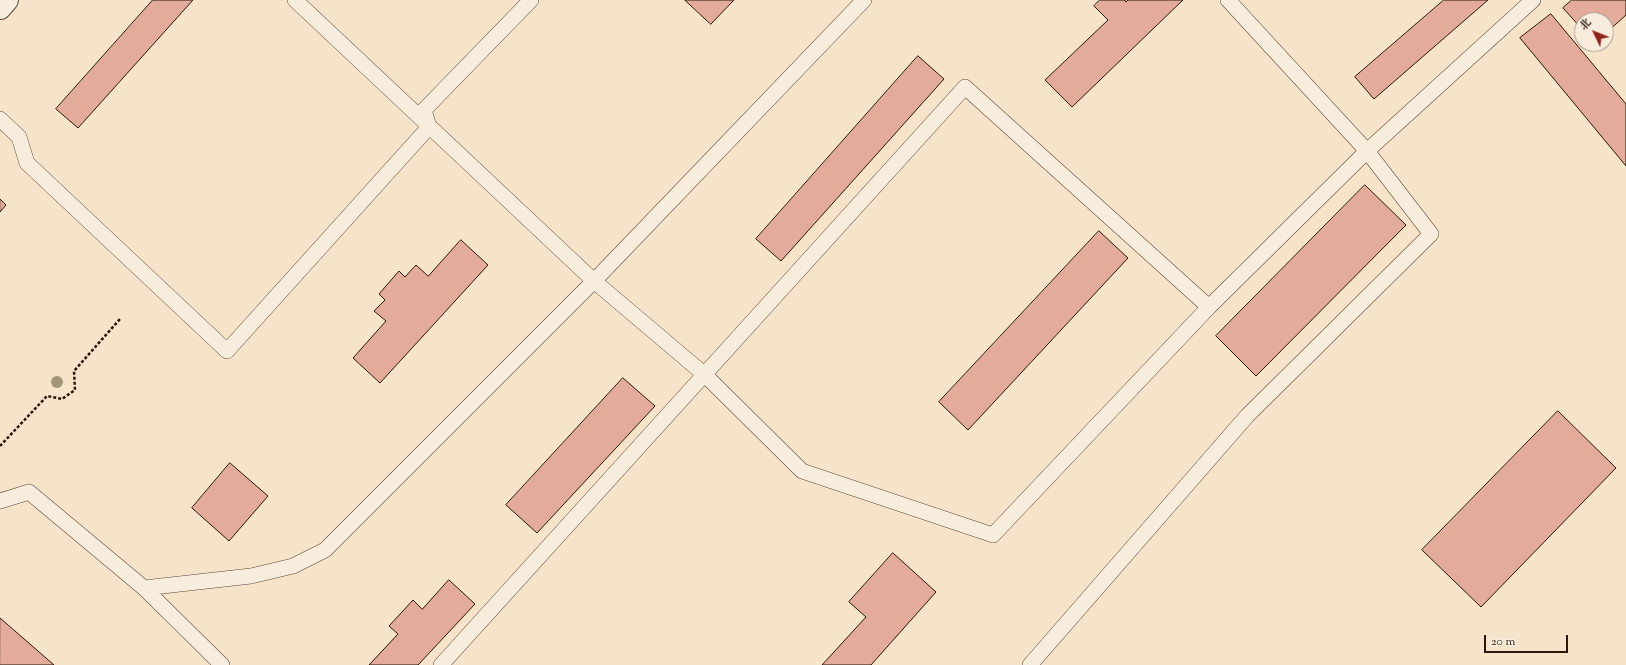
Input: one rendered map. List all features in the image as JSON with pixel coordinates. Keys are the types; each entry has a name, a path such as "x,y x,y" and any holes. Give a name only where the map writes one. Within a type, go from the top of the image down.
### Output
{"street":[{"path":"0,8 7,0"}],"lane":[{"path":"295,0 594,281 705,375 802,471 993,535 1209,307 1367,151 1533,0"},
{"path":"429,127 424,110 531,0"},
{"path":"144,588 251,576 293,566 325,550 594,281 864,0"},
{"path":"1030,665 1247,416 1431,234 1367,151 1228,0"},
{"path":"441,665 965,87 1209,307"},
{"path":"0,119 20,137 27,163 227,351 429,127"},
{"path":"0,501 29,492 144,588 222,665"}],"path":[{"path":"0,446 47,396 62,399 75,390 74,371 120,319"}],"building":[{"path":"153,0 193,0 78,128 56,109"},
{"path":"685,0 734,0 711,24"},
{"path":"1100,0 1125,0 1126,2 1128,0 1183,0 1072,107 1045,80 1108,20 1094,6"},
{"path":"1444,0 1488,0 1374,99 1355,77"},
{"path":"1572,0 1626,0 1626,15 1614,26 1614,12 1574,12 1574,20 1563,8"},
{"path":"1551,14 1574,42 1574,52 1583,52 1626,104 1626,166 1520,38"},
{"path":"918,56 944,79 781,261 756,239"},
{"path":"1365,185 1406,225 1256,376 1216,336"},
{"path":"0,199 6,205 0,212"},
{"path":"1099,231 1128,258 968,430 939,402"},
{"path":"461,240 488,265 380,383 353,358 386,321 374,311 385,300 379,294 399,271 405,277 416,265 428,276"},
{"path":"623,378 655,406 537,533 506,505"},
{"path":"1558,411 1616,468 1481,607 1422,550"},
{"path":"230,463 268,496 229,541 192,508"},
{"path":"893,553 936,592 871,665 822,665 866,617 849,602"},
{"path":"449,580 475,604 418,665 369,665 398,634 389,626 413,600 422,609"},
{"path":"0,618 54,665 0,665"}]}
